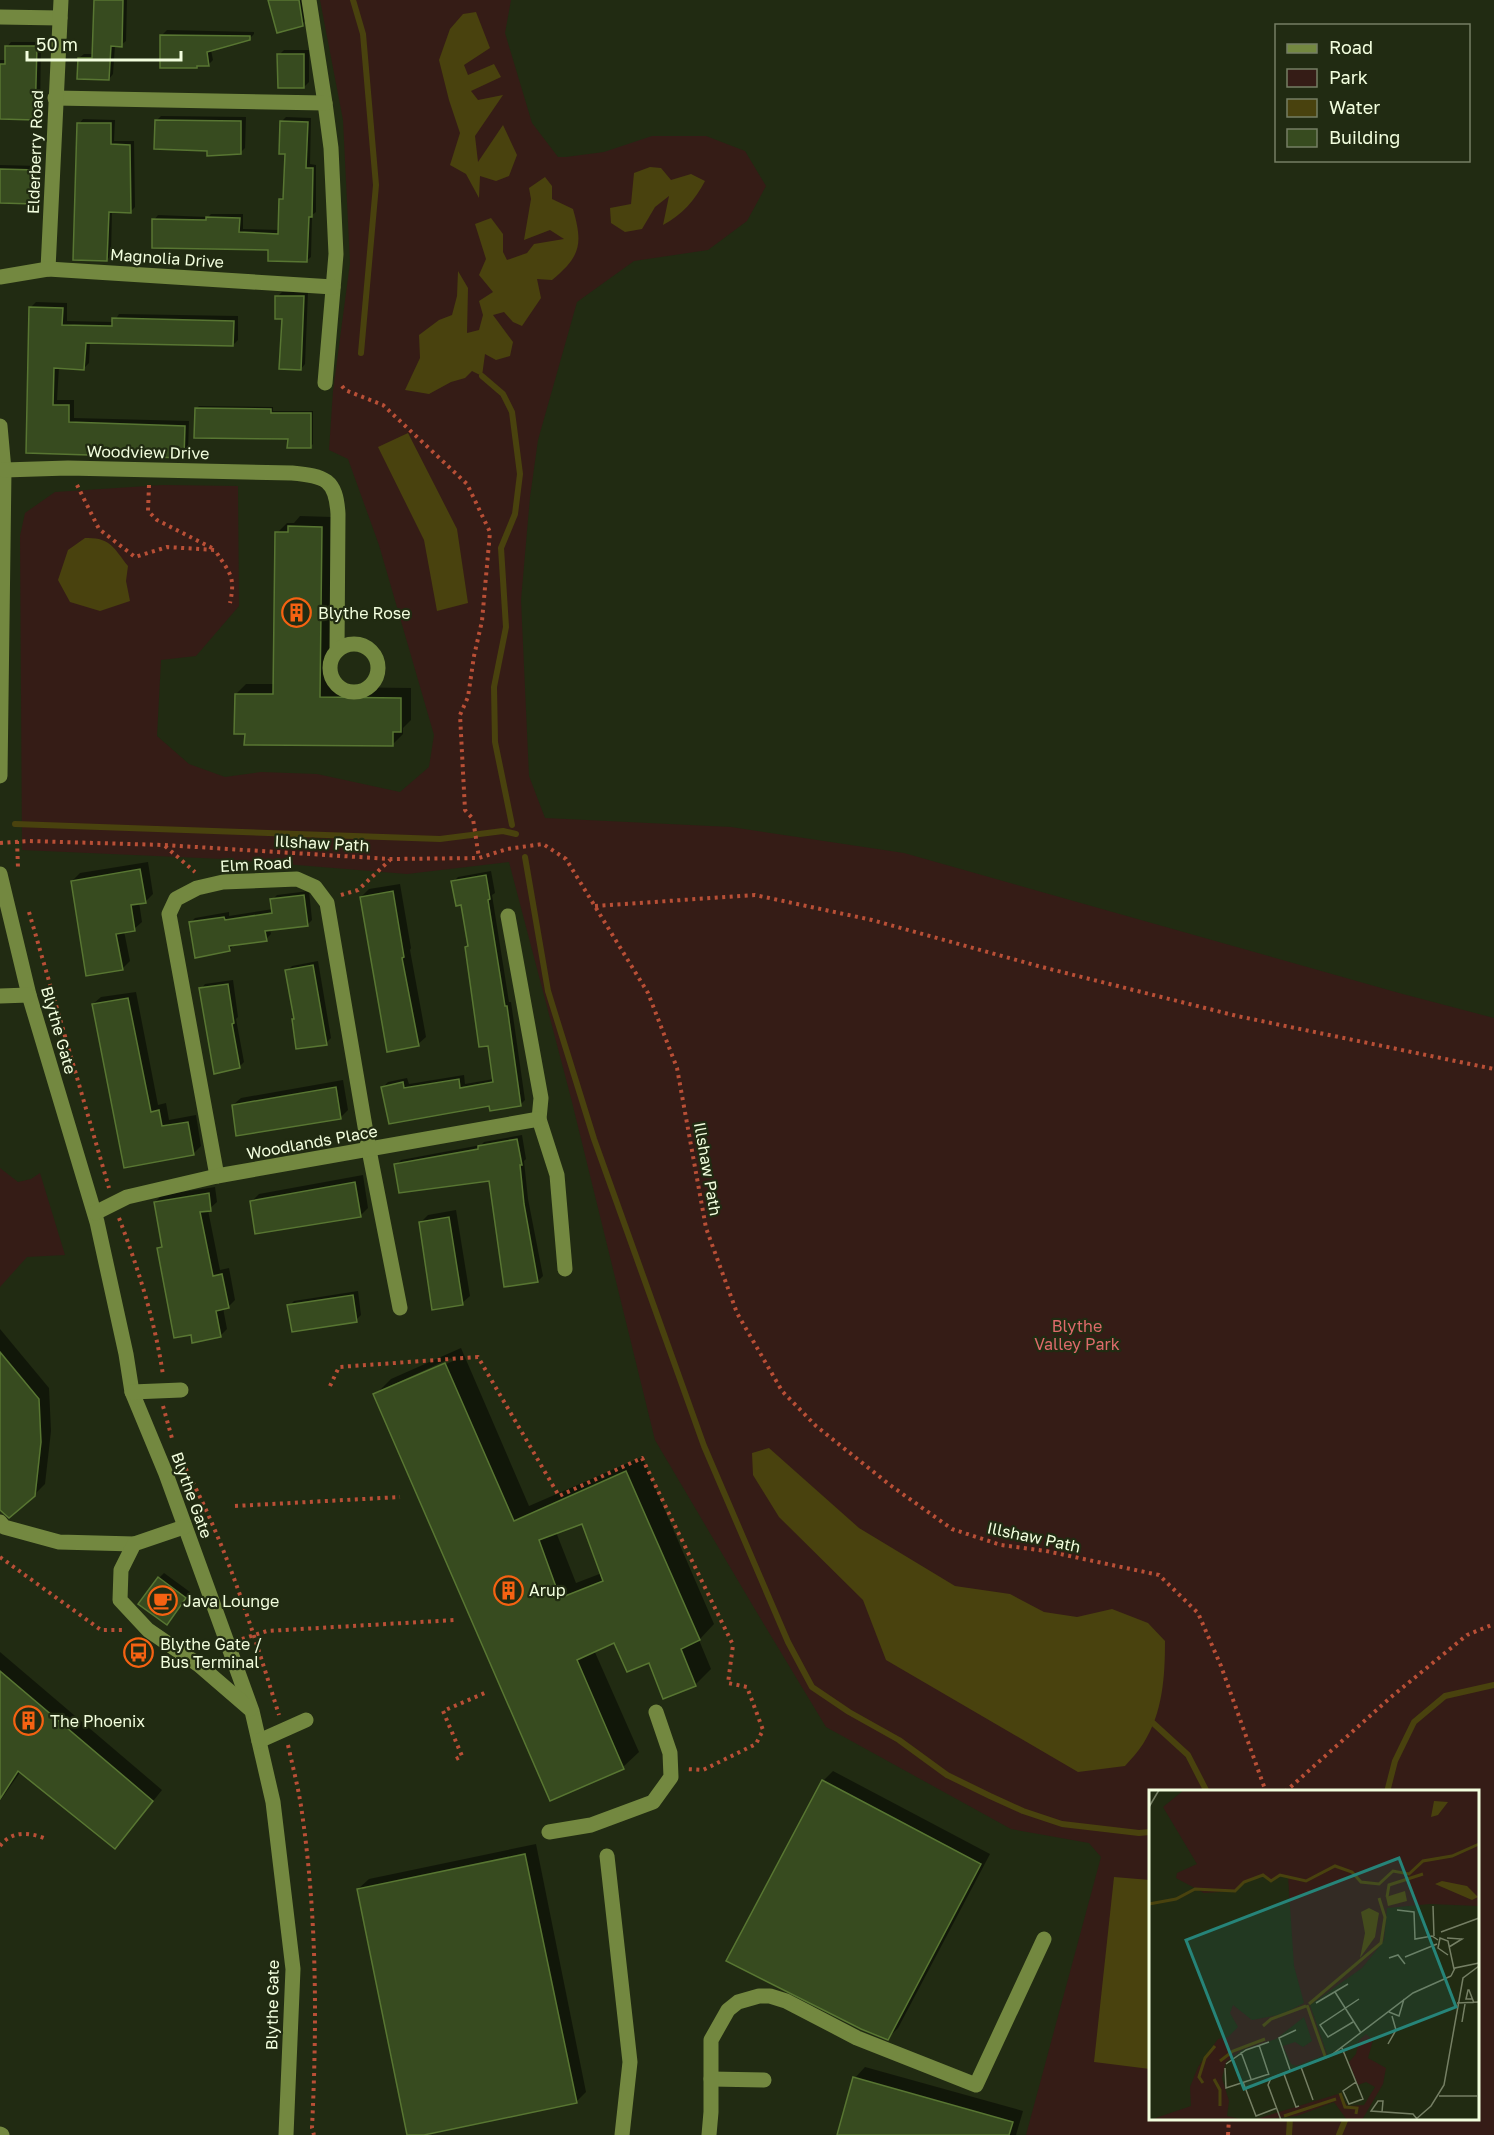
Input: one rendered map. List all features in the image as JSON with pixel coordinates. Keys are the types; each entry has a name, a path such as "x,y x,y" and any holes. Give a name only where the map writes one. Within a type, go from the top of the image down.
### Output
{"street":[{"name":"Elderberry Road","path":"48,269 61,0"},
{"path":"309,0 325,103 336,254 325,383"},
{"path":"0,17 60,18"},
{"path":"55,98 325,103"},
{"name":"Magnolia Drive","path":"0,277 48,269 333,287"},
{"path":"0,426 4,470 0,776"},
{"name":"Woodview Drive","path":"4,470 292,473 313,475 329,482 337,495 337,651"},
{"name":"Blythe Gate","path":"0,874 29,995 95,1213 126,1354 132,1392 166,1474 252,1710 273,1802 293,1969 286,2135"},
{"name":"Elm Road","path":"217,1176 169,914 176,899 200,888 224,882 297,879 315,887 326,900"},
{"path":"326,900 369,1150 400,1308"},
{"path":"508,916 541,1098 539,1119 557,1175 565,1269"},
{"path":"0,996 29,995"},
{"name":"Woodlands Place","path":"95,1213 114,1202 217,1176 539,1119"},
{"path":"132,1392 173,1390"},
{"path":"0,1522 4,1527 59,1542 134,1544 184,1527"},
{"path":"134,1544 121,1570 120,1600 148,1630 199,1665 252,1710"},
{"path":"549,1832 591,1825 653,1802 671,1777 670,1753 656,1712"},
{"path":"259,1741 306,1720"},
{"path":"607,1856 630,2062 622,2135"},
{"path":"709,2135 711,2040 724,2016 738,2002 759,1996 770,1996 786,2001 857,2038 976,2085 1044,1939"},
{"path":"711,2079 764,2080"}],"path":[{"path":"365,397 383,405 467,484 490,532 482,621 468,697 460,715 465,810 473,819 479,858"},
{"path":"151,470 147,500 148,511 157,520 215,550 232,575 233,590 230,603"},
{"path":"88,506 99,529 135,557 167,547 215,550"},
{"path":"17,841 18,873"},
{"name":"Illshaw Path","path":"0,843 17,841 164,845 390,859 479,858 507,849 543,844 566,859 648,993 677,1068 706,1228 737,1313 782,1391 816,1426 890,1485 952,1529 1001,1545 1046,1551 1159,1575 1198,1613 1221,1666 1266,1790"},
{"path":"164,845 195,871 200,888"},
{"path":"326,900 358,890 390,859"},
{"path":"595,906 755,895 872,920 1038,966 1237,1016 1494,1069"},
{"path":"27,904 114,1202 138,1268 159,1350 173,1390 163,1406 176,1451"},
{"path":"330,1386 339,1367 478,1357 560,1496 642,1458 733,1645 728,1683 747,1687 763,1730 756,1744 703,1770 671,1768"},
{"path":"182,1461 203,1500 225,1552 254,1635 283,1730 302,1812 315,1954 312,2128 314,2135"},
{"path":"235,1506 400,1497"},
{"path":"0,1557 101,1630 148,1630"},
{"path":"229,1644 254,1635 277,1631 455,1620"},
{"path":"1286,1790 1390,1697 1467,1635 1494,1624"},
{"path":"456,1759 462,1756 443,1711 487,1692"},
{"path":"0,1846 15,1835 30,1833 44,1838"}],"green space":[{"name":"Blythe Valley Park","path":"320,0 511,0 505,33 532,123 558,157 604,152 652,136 706,136 745,151 766,186 747,221 708,250 634,261 577,302 538,440 530,497 521,600 529,776 545,818 731,827 904,853 1494,1018 1494,2135 1026,2135 1101,1857 1089,1843 1011,1829 826,1727 753,1606 655,1440 571,1098 509,862 407,874 223,859 22,850 20,536 25,513 55,492 163,485 238,486 239,606 196,656 161,660 157,736 189,764 225,777 261,772 317,774 400,792 429,767 434,735 379,545 348,459 329,450 333,391 350,263 343,120"},
{"path":"0,1168 18,1182 31,1179 40,1173 65,1255 27,1257 0,1287"}],"water":[{"path":"476,12 490,48 464,65 468,75 494,64 501,77 471,91 478,100 503,95 475,136 478,162 503,125 517,155 509,176 496,181 480,176 479,198 466,174 450,165 460,133 439,60 450,29 463,14"},
{"path":"650,167 661,168 671,180 691,174 705,181 687,206 670,221 663,225 669,196 655,207 642,229 625,232 611,223 610,208 631,204 634,173"},
{"path":"545,177 552,186 552,199 573,209 578,231 577,249 569,264 552,280 537,279 541,298 522,326 513,322 504,312 493,315 513,342 510,356 496,360 485,354 482,376 472,371 465,378 451,382 429,394 405,390 420,358 419,335 439,320 452,315 457,296 458,271 468,288 467,333 479,330 483,315 479,301 493,292 479,275 486,259 475,224 491,218 503,234 503,252 507,260 527,253 534,244 564,239 550,230 524,240 531,199 529,188"},
{"path":"408,433 457,529 468,603 437,611 424,540 378,447"},
{"path":"85,538 100,539 111,545 128,566 126,581 130,601 100,611 70,602 58,580 68,550"},
{"path":"769,1448 859,1528 955,1586 1010,1594 1044,1612 1077,1617 1112,1609 1148,1623 1165,1641 1162,1694 1150,1732 1137,1753 1125,1766 1078,1772 886,1660 863,1600 779,1517 753,1475 752,1453"},
{"path":"1114,1877 1149,1880 1149,2069 1094,2062"}],"building":[{"path":"94,0 123,0 122,47 111,46 109,80 77,79 78,58 92,58"},
{"path":"268,0 299,0 303,26 277,33"},
{"path":"160,35 250,36 250,40 207,52 209,66 160,68"},
{"path":"5,46 37,46 35,120 0,119 0,64 5,64"},
{"path":"277,54 304,54 304,88 278,88"},
{"path":"155,120 241,121 241,154 207,156 207,151 154,149"},
{"path":"280,121 308,122 306,168 313,168 312,217 309,217 307,262 268,261 268,250 152,248 152,219 240,218 239,232 278,234 279,199 283,199 285,154 279,154"},
{"path":"77,123 111,123 111,144 130,145 131,213 109,212 107,261 73,260"},
{"path":"0,169 36,170 35,204 0,203"},
{"path":"275,296 304,296 301,370 279,369 282,319 275,319"},
{"path":"29,307 63,308 62,325 112,326 112,318 234,321 233,346 86,343 84,370 54,368 53,405 69,405 69,422 185,426 184,458 26,453"},
{"path":"195,408 271,409 271,413 311,413 311,448 287,448 288,439 194,438"},
{"name":"Blythe Rose","path":"288,526 322,527 320,697 401,698 401,732 393,732 393,746 244,745 245,734 234,734 235,694 273,694 275,532 288,532"},
{"path":"140,869 146,903 131,905 135,931 116,934 123,970 86,976 71,881"},
{"path":"486,875 521,1106 490,1111 489,1106 389,1124 381,1087 403,1082 404,1088 459,1079 460,1088 493,1082 488,1046 479,1047 465,947 468,946 461,905 456,906 451,881"},
{"path":"393,891 404,957 402,958 419,1046 387,1052 360,897"},
{"path":"304,895 308,926 265,931 267,941 229,946 230,951 195,958 189,922 224,917 225,920 272,913 270,899"},
{"path":"313,965 327,1045 296,1049 292,1019 294,1019 285,970"},
{"path":"228,984 240,1068 214,1074 199,988"},
{"path":"128,998 151,1112 159,1110 162,1126 188,1122 194,1155 124,1168 92,1004"},
{"path":"336,1087 341,1119 236,1136 232,1105"},
{"path":"517,1139 522,1165 520,1165 524,1204 538,1282 504,1287 489,1181 399,1193 394,1164 478,1149 478,1146"},
{"path":"355,1182 361,1217 255,1234 250,1201"},
{"path":"209,1193 211,1211 200,1212 213,1276 222,1274 229,1308 216,1311 221,1337 192,1343 191,1335 174,1338 157,1248 162,1247 154,1202"},
{"path":"449,1217 463,1305 432,1310 419,1222"},
{"path":"353,1295 357,1322 292,1332 287,1305"},
{"path":"0,1352 39,1399 41,1442 35,1496 9,1518 0,1510"},
{"name":"Arup","path":"445,1363 514,1521 626,1471 700,1640 681,1649 696,1686 663,1699 649,1663 627,1672 614,1643 577,1660 624,1769 550,1801 373,1394","holes":["582,1524 603,1581 560,1598 539,1540"]},
{"name":"Java Lounge","path":"158,1577 186,1598 167,1625 138,1604"},
{"name":"The Phoenix","path":"0,1671 153,1801 115,1849 18,1771 0,1799"},
{"path":"822,1780 981,1864 888,2040 861,2029 726,1961"},
{"path":"525,1854 577,2103 424,2135 407,2135 357,1889"},
{"path":"853,2077 1013,2122 1009,2135 837,2135"}],"waterway":[{"path":"353,0 363,34 376,185 361,353"},
{"path":"482,376 503,394 512,412 520,474 515,514 501,548 506,627 494,687 495,742 512,825"},
{"path":"15,824 440,839 503,831 516,834"},
{"path":"525,857 548,991 594,1139 704,1446 788,1642 812,1687 849,1712 899,1740 947,1775 1023,1811 1062,1824 1139,1833 1149,1832"},
{"path":"1388,1790 1395,1761 1414,1722 1445,1696 1494,1685"},
{"path":"1153,1723 1188,1755 1206,1790"},
{"path":"1289,2135 1290,2120"},
{"path":"1339,2135 1345,2120"}],"place":[{"name":"Blythe Rose","path":"297,613"},
{"name":"Arup","path":"508,1590"},
{"name":"Java Lounge","path":"162,1601"},
{"name":"Blythe Gate / Bus Terminal","path":"139,1653"},
{"name":"The Phoenix","path":"29,1721"}]}
